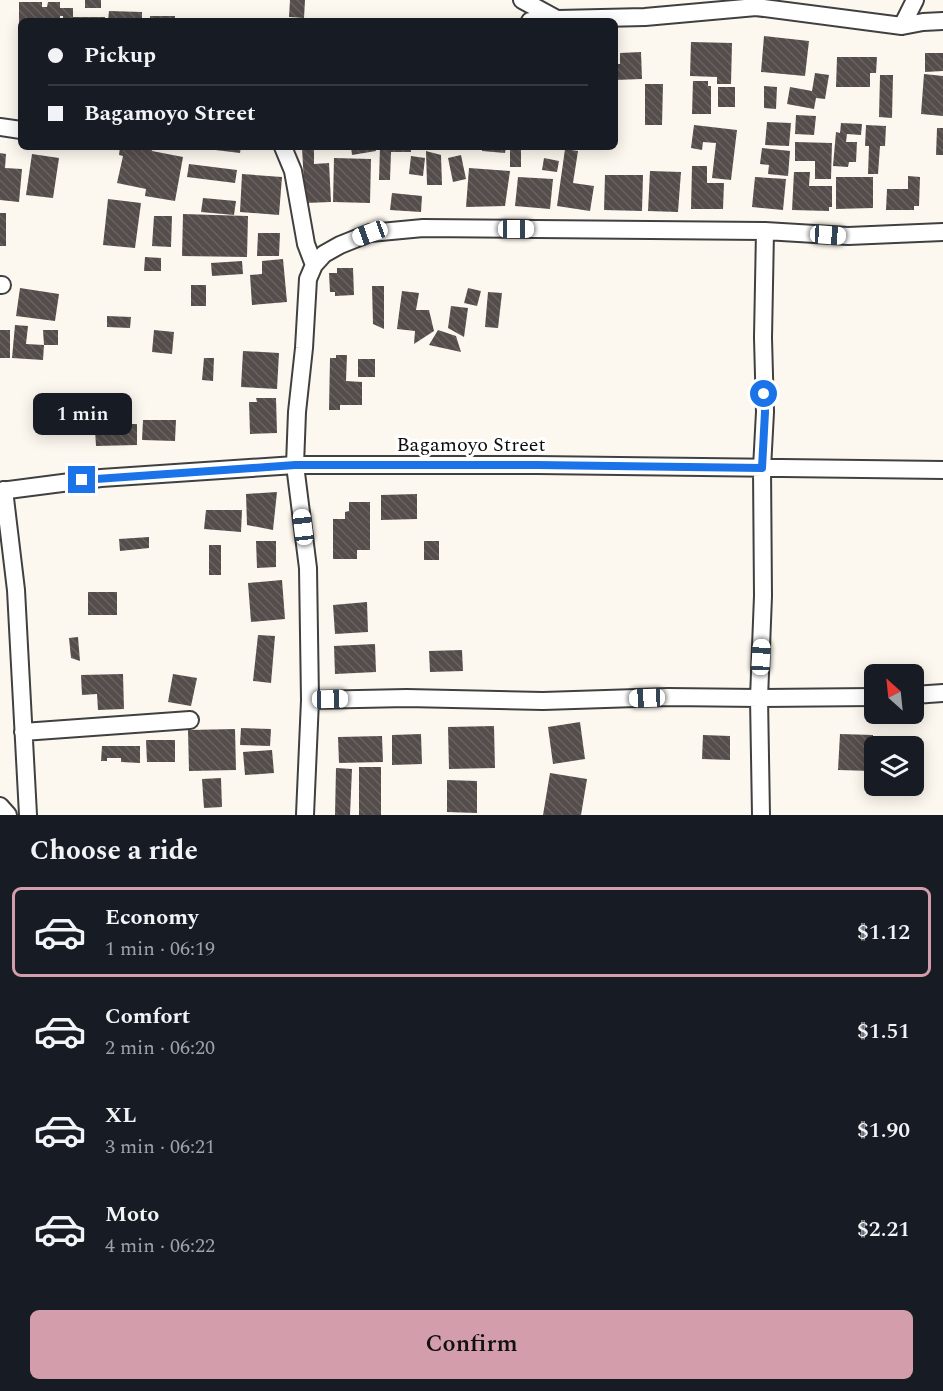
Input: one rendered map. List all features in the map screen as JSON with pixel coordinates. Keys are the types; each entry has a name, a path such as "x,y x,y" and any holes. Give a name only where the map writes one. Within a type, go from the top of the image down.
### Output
{"street":[{"path":"522,0 556,18"},
{"path":"902,26 915,0"},
{"path":"602,18 645,17 756,7 902,26 943,21"},
{"path":"0,127 18,129"},
{"path":"285,150 293,171 304,235 314,265"},
{"path":"305,815 310,700 308,568 295,465 308,279 314,265 324,254 370,233 423,228 765,231 848,236 943,232"},
{"path":"760,815 759,698 763,596 765,231"},
{"name":"Bagamoyo Street","path":"2,491 101,478 295,465 537,465 943,470"},
{"path":"2,491 16,590 28,815"},
{"path":"924,694 943,693"},
{"path":"310,700 407,698 543,701 668,697 864,697"},
{"path":"23,732 190,720"},
{"path":"0,806 8,815"}],"building":[{"path":"85,0 101,0 101,8 85,8"},
{"path":"290,0 305,0 304,18 289,17"},
{"path":"19,2 42,2 42,7 47,7 48,2 60,2 60,8 73,8 73,17 105,17 63,18 60,16 60,18 19,18"},
{"path":"109,11 142,12 142,18 108,18"},
{"path":"150,16 175,16 175,18 150,18"},
{"path":"764,36 809,41 805,76 761,72"},
{"path":"691,42 732,43 731,84 717,84 717,77 690,76"},
{"path":"641,52 642,79 618,80 620,53"},
{"path":"925,53 943,53 943,71 925,72"},
{"path":"837,57 877,57 876,73 870,73 870,87 836,87"},
{"path":"815,73 829,75 825,99 816,98 814,109 787,104 790,87 812,91"},
{"path":"924,74 943,76 943,116 921,114"},
{"path":"880,75 893,75 892,118 879,117"},
{"path":"693,81 708,81 708,86 711,86 711,114 692,114"},
{"path":"645,84 663,84 662,125 645,125"},
{"path":"764,86 777,87 776,109 764,108"},
{"path":"718,87 735,87 735,107 718,107"},
{"path":"796,115 816,116 814,135 795,134"},
{"path":"767,122 791,123 789,146 765,145"},
{"path":"841,123 862,124 861,135 847,134 846,142 857,142 856,162 849,162 848,167 833,166 836,132 840,133"},
{"path":"694,125 737,130 731,180 712,178 716,143 703,142 702,150 691,148"},
{"path":"866,125 886,126 885,146 880,146 878,174 868,174 869,146 865,146"},
{"path":"937,128 943,128 943,155 936,155"},
{"path":"795,142 832,143 831,179 815,179 815,161 795,161"},
{"path":"762,148 790,151 788,176 768,174 769,165 760,164"},
{"path":"120,150 152,150 183,157 175,201 145,196 146,189 117,183 123,156 119,155"},
{"path":"215,150 240,150 240,153"},
{"path":"302,150 314,150 314,164 329,163 331,202 305,203"},
{"path":"351,150 376,150 376,151 352,155"},
{"path":"380,150 411,150 411,152 391,152 390,180 379,180"},
{"path":"482,150 506,150 505,153"},
{"path":"510,150 521,150 521,167 510,167"},
{"path":"565,150 578,151 573,183 594,186 590,211 557,206"},
{"path":"426,151 441,155 442,185 427,185"},
{"path":"0,153 6,154 5,168 22,169 19,202 0,200"},
{"path":"32,154 59,158 53,198 26,195"},
{"path":"461,155 466,179 453,182 448,158"},
{"path":"411,156 425,158 423,176 409,174"},
{"path":"334,158 371,159 370,203 333,202"},
{"path":"544,158 559,161 557,172 542,170"},
{"path":"189,164 237,170 235,183 187,177"},
{"path":"692,166 707,166 707,183 724,183 723,209 691,209"},
{"path":"469,168 510,171 505,206 466,207"},
{"path":"650,171 681,172 678,212 648,211"},
{"path":"794,172 810,172 809,186 832,186 832,207 829,207 829,211 792,210"},
{"path":"242,174 282,177 279,215 240,212"},
{"path":"605,175 643,175 642,211 604,210"},
{"path":"908,176 920,177 919,206 914,206 914,210 886,210 887,189 908,189"},
{"path":"518,177 553,179 550,209 515,206"},
{"path":"755,177 786,179 783,210 752,207"},
{"path":"836,177 873,177 873,208 836,209"},
{"path":"392,193 422,196 421,212 390,210"},
{"path":"203,198 236,201 234,215 201,212"},
{"path":"108,199 141,203 135,248 103,245"},
{"path":"0,213 6,213 6,246 0,246"},
{"path":"183,214 248,216 247,257 182,256"},
{"path":"154,216 172,216 171,247 152,246"},
{"path":"258,233 280,233 279,256 257,256"},
{"path":"145,257 161,258 161,271 144,271"},
{"path":"283,259 287,302 252,305 250,275 262,274 262,261"},
{"path":"242,261 243,274 212,276 211,263"},
{"path":"337,268 353,268 354,295 335,296 335,292 330,292 329,273 337,273"},
{"path":"191,285 206,285 206,306 191,306"},
{"path":"372,286 384,286 384,329 373,324"},
{"path":"20,288 59,294 55,321 16,316"},
{"path":"468,288 481,291 477,306 464,303"},
{"path":"402,291 419,293 416,310 429,310 434,331 414,344 415,331 397,329"},
{"path":"488,292 502,293 498,328 485,327"},
{"path":"451,306 468,308 464,337 448,328"},
{"path":"107,316 131,317 130,328 107,327"},
{"path":"15,325 28,326 26,344 44,345 43,360 12,358"},
{"path":"0,330 10,330 10,358 0,358"},
{"path":"43,330 58,330 58,345 44,345"},
{"path":"154,330 174,332 172,354 152,352"},
{"path":"438,330 456,336 461,352 429,345"},
{"path":"243,351 279,353 277,389 241,387"},
{"path":"336,355 347,355 346,381 362,382 362,405 340,405 340,410 329,410 330,358 336,358"},
{"path":"204,358 214,358 213,381 202,380"},
{"path":"358,359 375,359 375,377 358,377"},
{"path":"256,398 276,398 277,433 250,434 249,402 257,402"},
{"path":"92,416 121,416 121,424 137,424 137,445 96,446 95,430 92,430"},
{"path":"143,420 176,420 175,441 142,440"},
{"path":"277,492 273,530 247,525 246,494"},
{"path":"417,494 417,519 381,520 381,495"},
{"path":"349,502 370,502 370,550 357,550 357,559 333,559 333,519 345,519 345,512 349,511"},
{"path":"206,510 242,510 241,532 204,529"},
{"path":"149,537 149,548 120,551 119,539"},
{"path":"256,541 276,541 276,567 257,568"},
{"path":"424,541 439,541 439,560 424,560"},
{"path":"209,545 221,545 221,575 209,575"},
{"path":"282,580 285,619 251,622 248,583"},
{"path":"88,592 117,592 117,615 88,615"},
{"path":"367,602 368,632 335,634 333,605"},
{"path":"258,635 275,636 271,683 253,681"},
{"path":"78,637 80,661 71,658 69,638"},
{"path":"375,644 376,672 335,674 334,646"},
{"path":"462,650 463,671 430,672 429,651"},
{"path":"123,674 124,709 98,710 97,694 82,695 81,675"},
{"path":"173,674 197,678 191,706 168,702"},
{"path":"580,722 585,759 553,764 548,727"},
{"path":"494,726 495,768 449,769 448,727"},
{"path":"241,728 271,729 270,746 240,745"},
{"path":"235,729 236,770 189,771 188,730"},
{"path":"421,734 422,764 392,765 392,735"},
{"path":"840,734 873,735 864,736 864,771 838,770"},
{"path":"703,735 730,736 730,760 702,759"},
{"path":"382,736 383,762 339,763 338,737"},
{"path":"146,740 175,740 175,762 147,762"},
{"path":"102,746 140,746 140,763 121,762 121,758 107,758 107,761 101,761"},
{"path":"272,750 274,773 245,775 243,752"},
{"path":"359,767 381,767 381,815 359,815"},
{"path":"336,768 352,769 350,815 335,815"},
{"path":"550,773 587,779 581,815 543,815"},
{"path":"221,778 222,807 204,808 202,779"},
{"path":"447,780 477,781 477,813 447,812"}],"route":[{"path":"82,480 295,465 762,468 764,394"}]}
